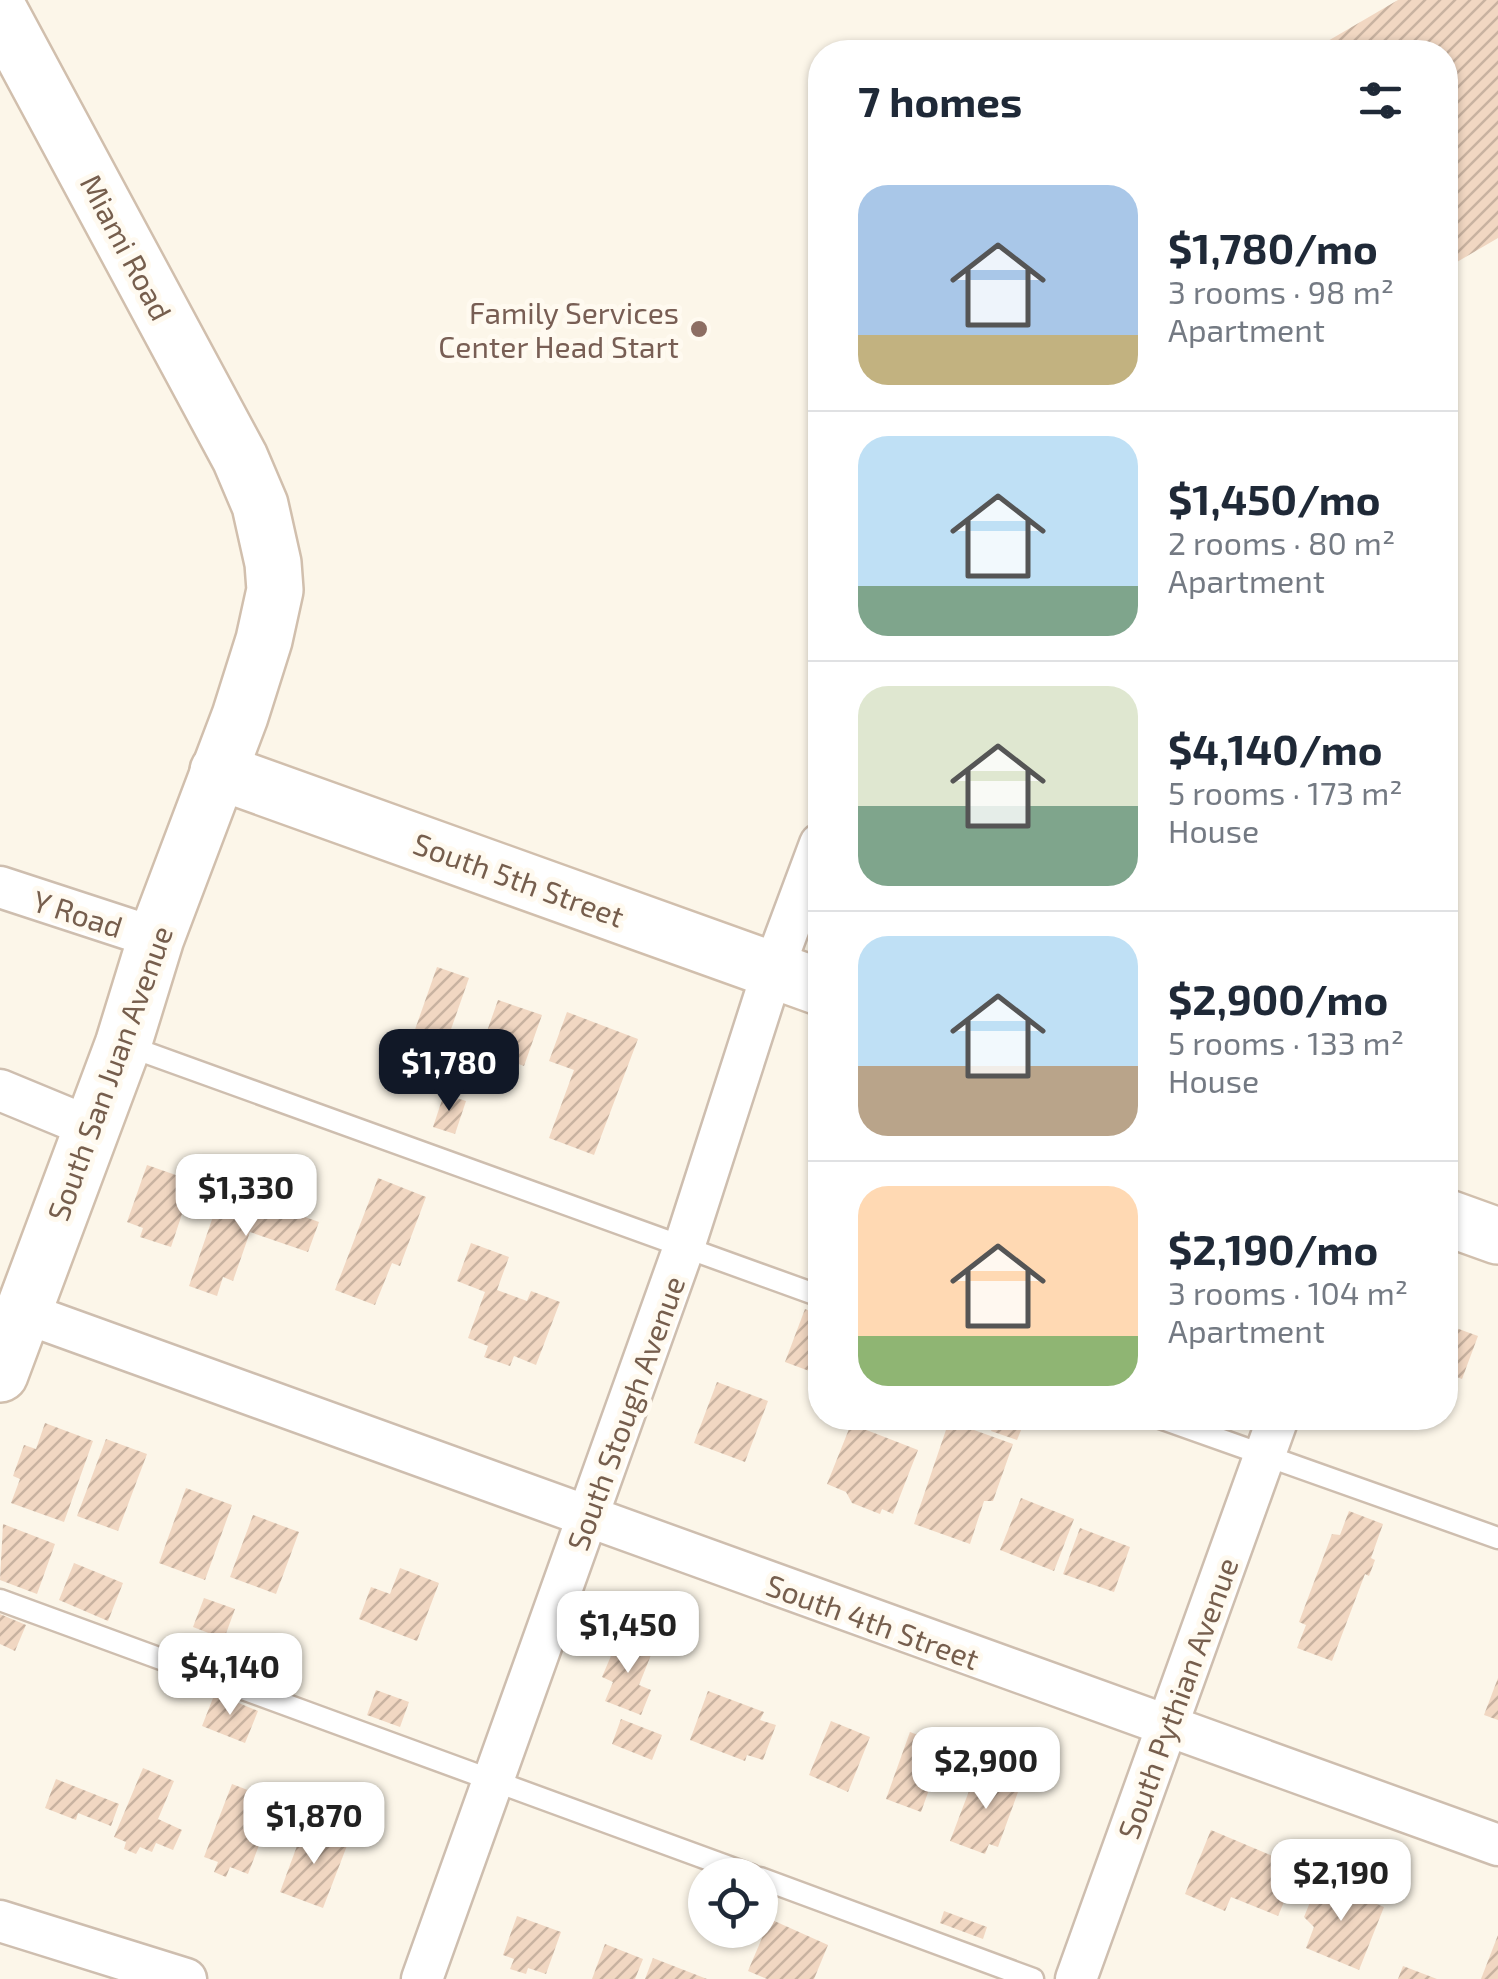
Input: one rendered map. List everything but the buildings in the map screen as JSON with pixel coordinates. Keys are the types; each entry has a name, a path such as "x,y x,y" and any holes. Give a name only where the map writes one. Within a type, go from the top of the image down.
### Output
{"street":[{"name":"Miami Road","path":"0,12 240,458 268,531 275,590 240,716 218,771"},
{"name":"South San Juan Avenue","path":"0,1374 124,1044 156,938 218,771"},
{"name":"South 5th Street","path":"218,771 796,978"},
{"name":"Y Road","path":"0,886 156,938"},
{"name":"South Stough Avenue","path":"422,1979 684,1247 796,978 808,911"},
{"path":"0,1090 92,1128"},
{"path":"1458,1221 1498,1236"},
{"name":"South 4th Street","path":"22,1312 1498,1846"},
{"name":"South Pythian Avenue","path":"1076,1979 1274,1430"},
{"path":"0,1922 186,1979"}],"lane":[{"path":"124,1044 808,1292"},
{"path":"1194,1430 1498,1538"},
{"path":"0,1600 705,1858"},
{"path":"778,1885 1033,1979"}],"place":[{"name":"Family Services Center Head Start","path":"699,329"}]}
